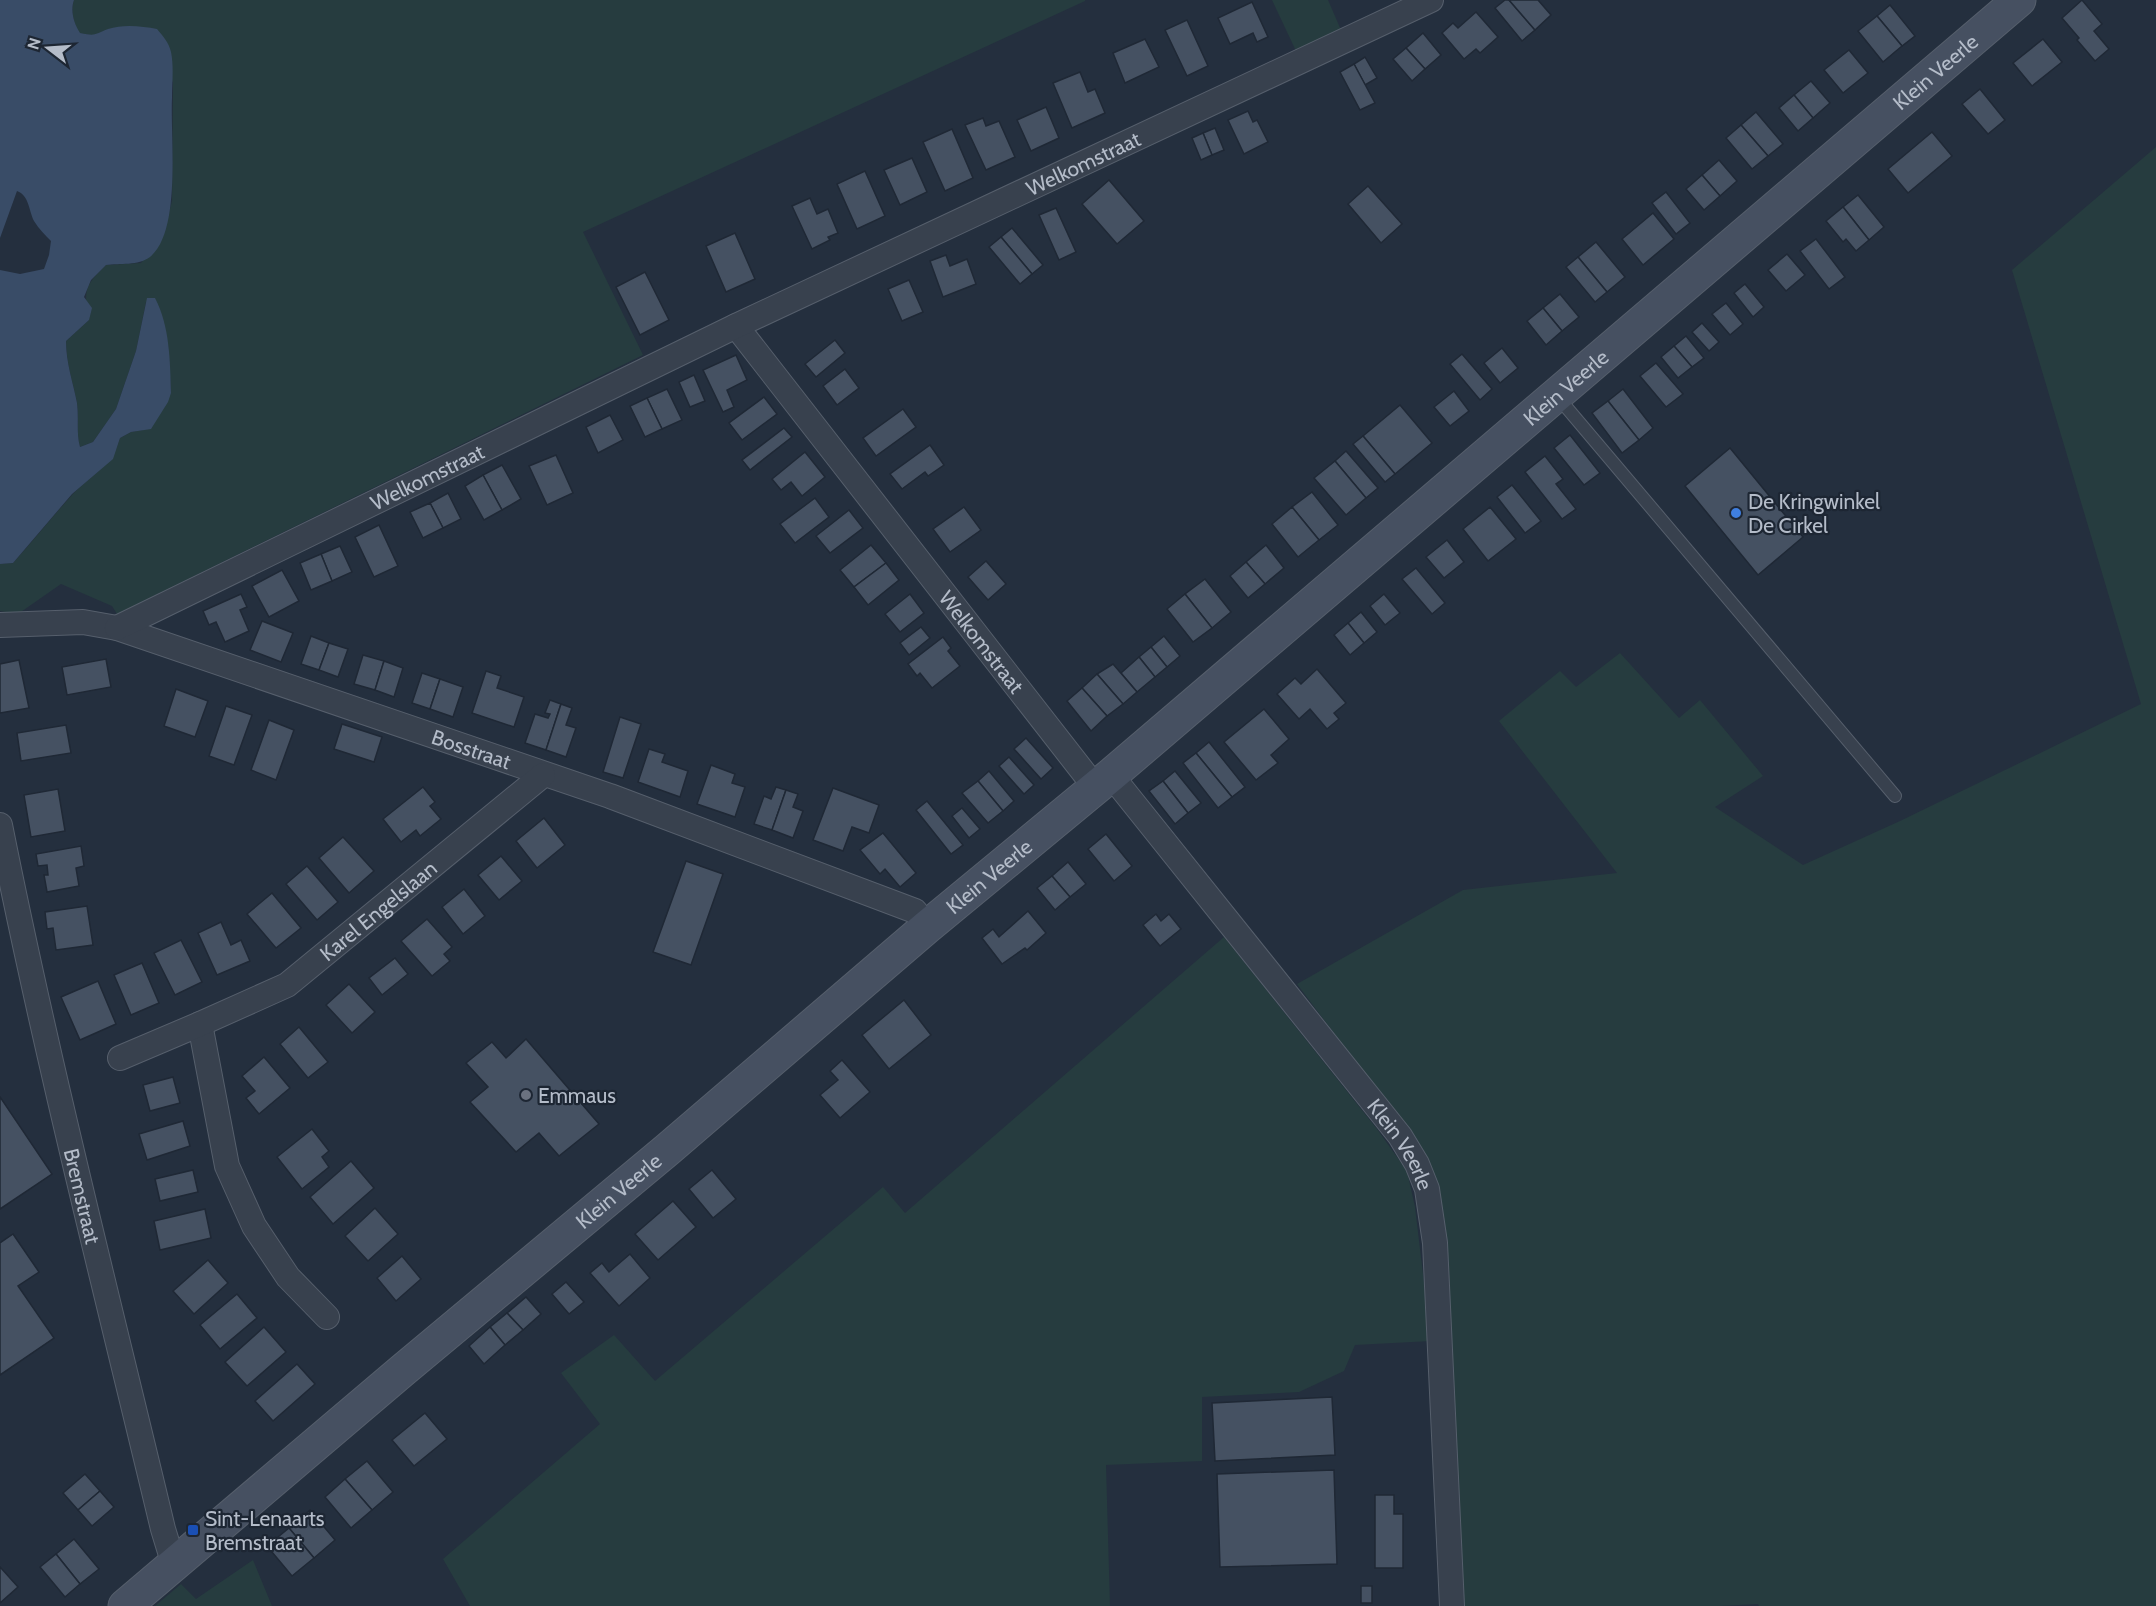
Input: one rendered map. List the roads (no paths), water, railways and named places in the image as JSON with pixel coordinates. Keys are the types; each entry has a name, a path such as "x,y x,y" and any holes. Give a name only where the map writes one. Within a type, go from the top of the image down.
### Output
{"main road":[{"name":"Klein Veerle","path":"125,1606 667,1150 927,927 1103,781 2019,0"}],"street":[{"name":"Welkomstraat","path":"117,628 736,326 1431,0"},
{"name":"Welkomstraat","path":"736,326 1103,781"},
{"name":"Bosstraat","path":"0,625 82,622 117,628 610,796 915,911 927,927"},
{"name":"Karel Engelslaan","path":"120,1058 287,985 543,775"},
{"name":"Klein Veerle","path":"1103,781 1400,1136 1417,1164 1427,1189 1435,1243 1452,1606"},
{"name":"Bremstraat","path":"0,825 53,1073 163,1529 174,1565"},
{"path":"200,1024 227,1166 254,1226 288,1277 327,1317"}],"lane":[{"path":"1556,394 1895,796"}],"water":[{"path":"0,0 74,0 73,17 80,33 94,34 114,27 126,26 157,29 166,40 172,58 173,158 167,227 160,244 145,260 106,265 91,280 84,297 92,308 89,320 66,341 68,365 77,403 80,447 93,442 116,409 136,351 147,298 155,298 164,321 171,393 168,402 151,429 131,432 120,438 113,459 72,494 13,563 0,564 0,270 20,274 44,269 51,241 34,221 24,196 17,191 0,238"}],"place":[{"name":"De Kringwinkel De Cirkel","path":"1736,513"},
{"name":"Emmaus","path":"526,1095"},
{"name":"Sint-Lenaarts Bremstraat","path":"193,1530"}]}
